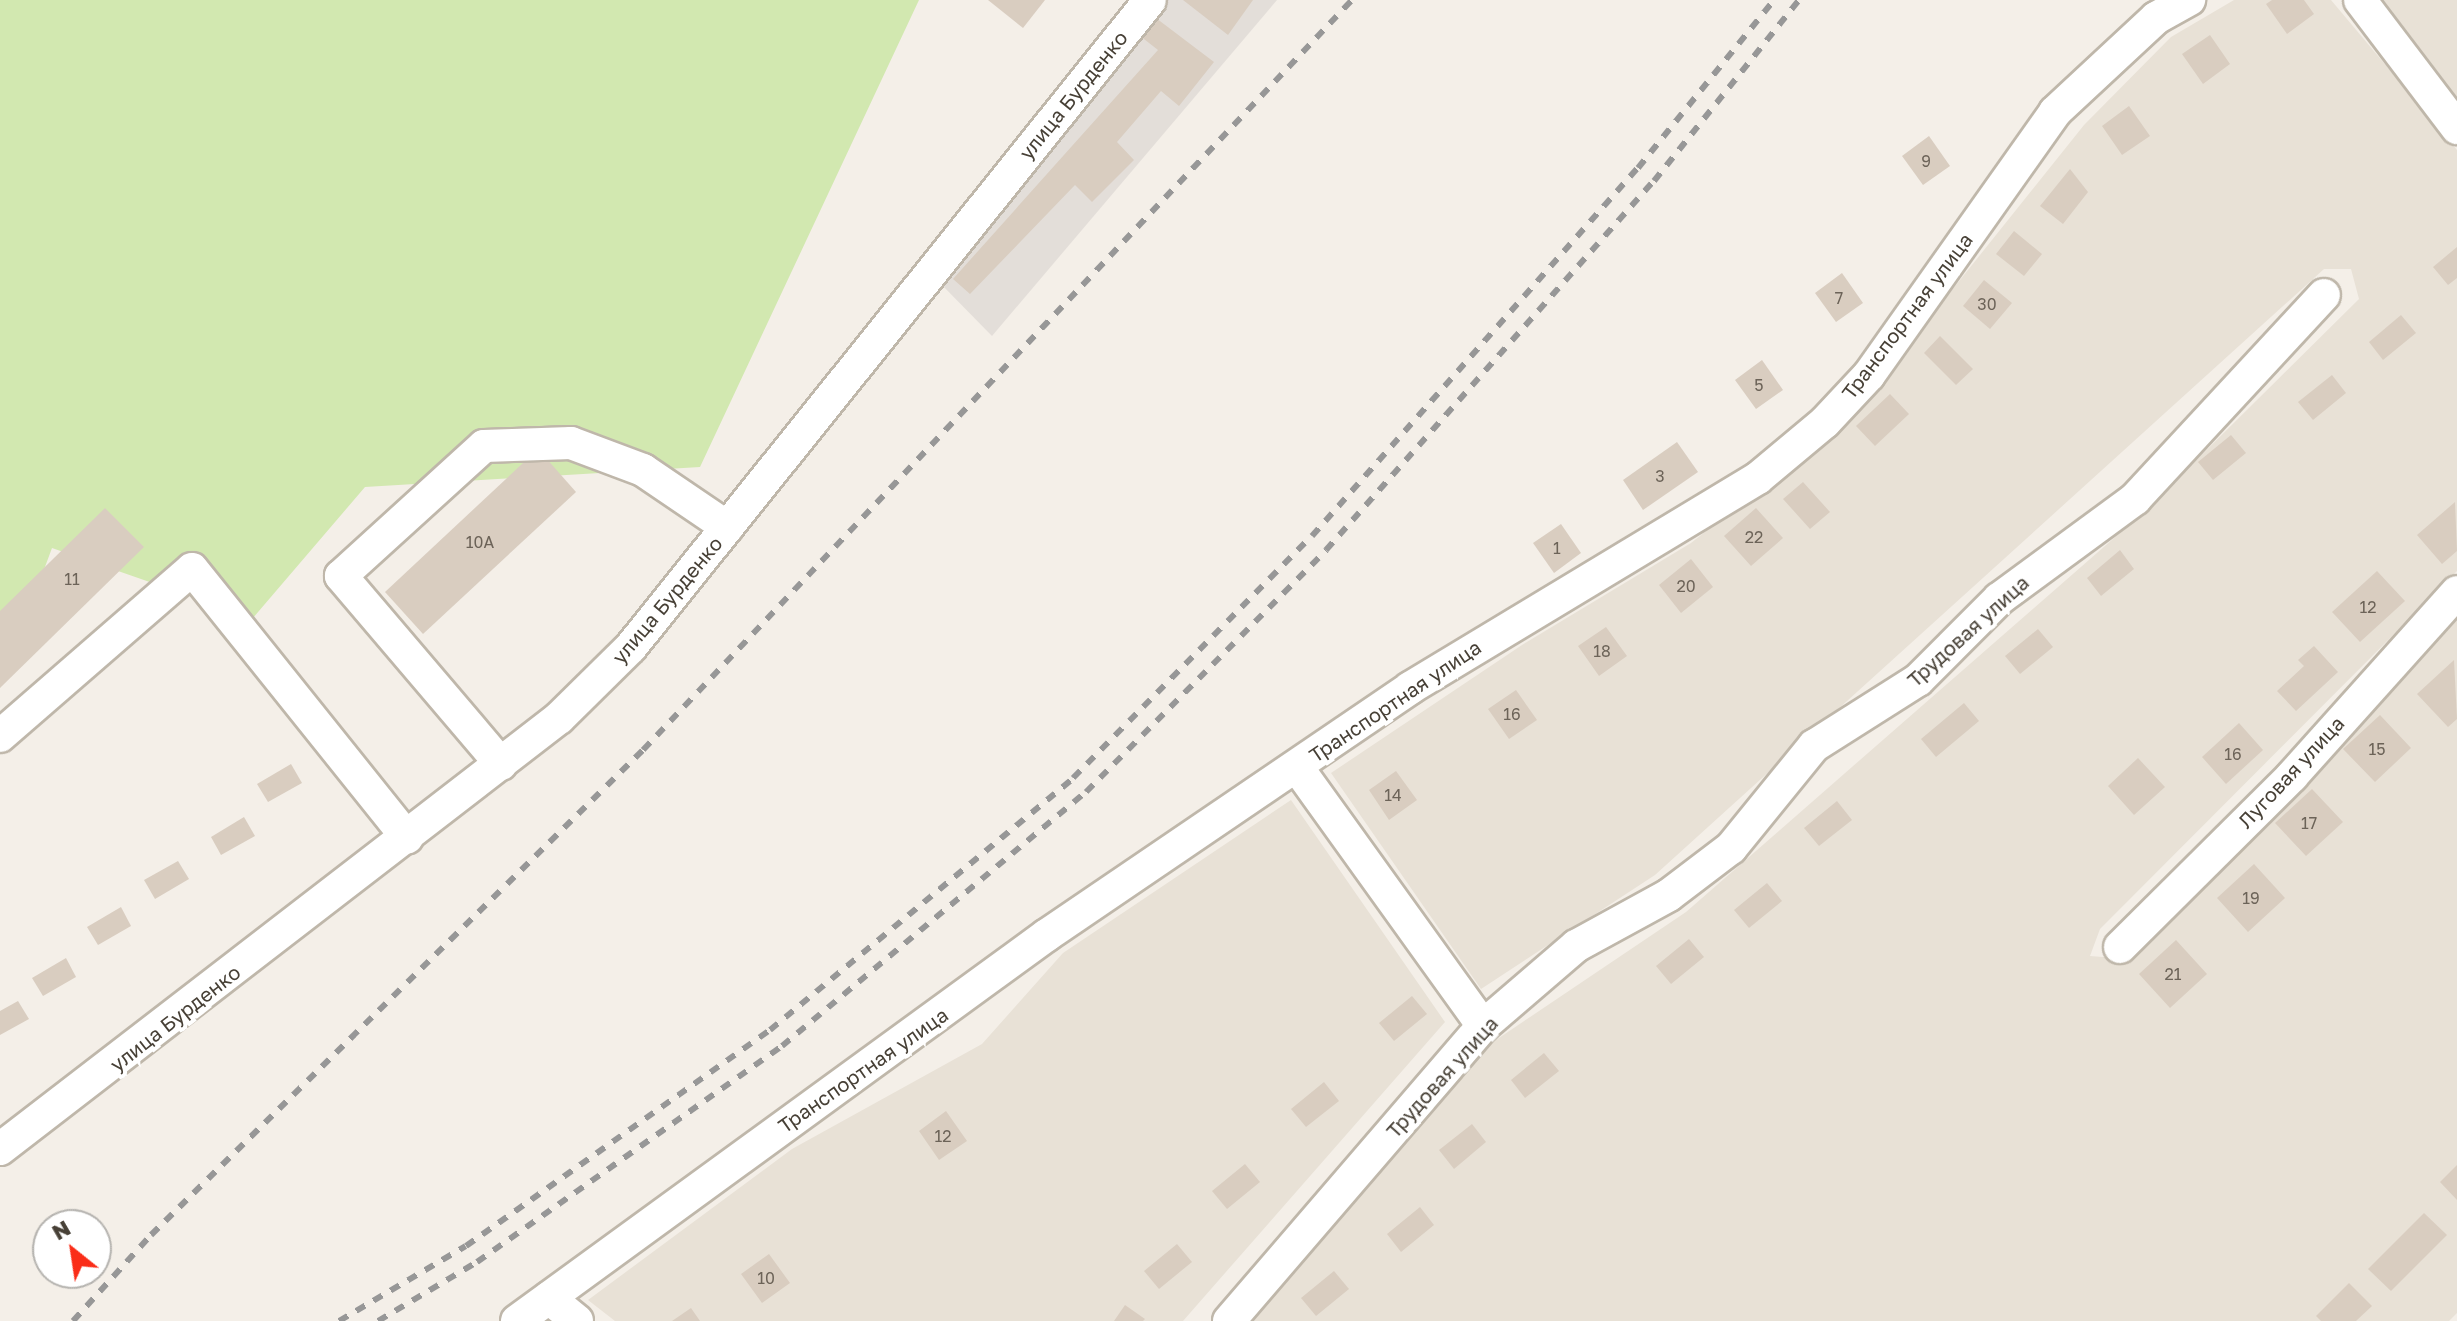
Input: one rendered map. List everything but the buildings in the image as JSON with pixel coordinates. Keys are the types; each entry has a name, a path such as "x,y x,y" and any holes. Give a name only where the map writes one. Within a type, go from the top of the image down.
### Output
{"street":[{"name":"улица Бурденко","path":"0,1149 559,718 631,647 1150,0"},
{"name":"Транспортная улица","path":"517,1321 1047,935 1510,624 1745,487 1825,422 1869,375 2055,112 2156,18 2189,0"},
{"path":"2360,0 2457,128"},
{"name":"Трудовая улица","path":"1229,1321 1483,1026 1576,946 1669,895 1731,848 1814,746 1918,680 1999,599 2135,499 2324,295"},
{"path":"501,764 341,576 484,446 571,443 643,470 727,527"},
{"path":"0,736 192,569 407,837"},
{"name":"Луговая улица","path":"2120,947 2292,776 2457,592"},
{"path":"1297,767 1483,1026"},
{"path":"549,1298 577,1321"}],"shaded area":[{"path":"1156,0 1277,0 992,336 938,281"},
{"path":"2234,0 2331,0 2457,150 2457,571 2100,929 2090,956 2128,959 2457,617 2457,1313 2449,1321 1247,1321 1493,1042 1686,912 2145,511 2359,299 2351,269 2324,269 1655,875 1481,989 1331,773 1522,645 1691,543 1852,415 2084,125 2171,37"},
{"path":"2370,0 2457,0 2457,108"},
{"path":"1291,800 1445,1022 1183,1321 615,1321 588,1300 792,1149 982,1044 1063,953"}],"green space":[{"path":"0,0 919,0 700,467 365,487 253,618 52,548 0,688"}],"railway":[{"path":"73,1321 151,1235 643,750 1352,0"},
{"path":"339,1321 466,1246 770,1030 1073,778 1312,536 1638,168 1774,0"},
{"path":"378,1321 477,1262 782,1046 1086,792 1326,550 1654,181 1799,0"}]}
